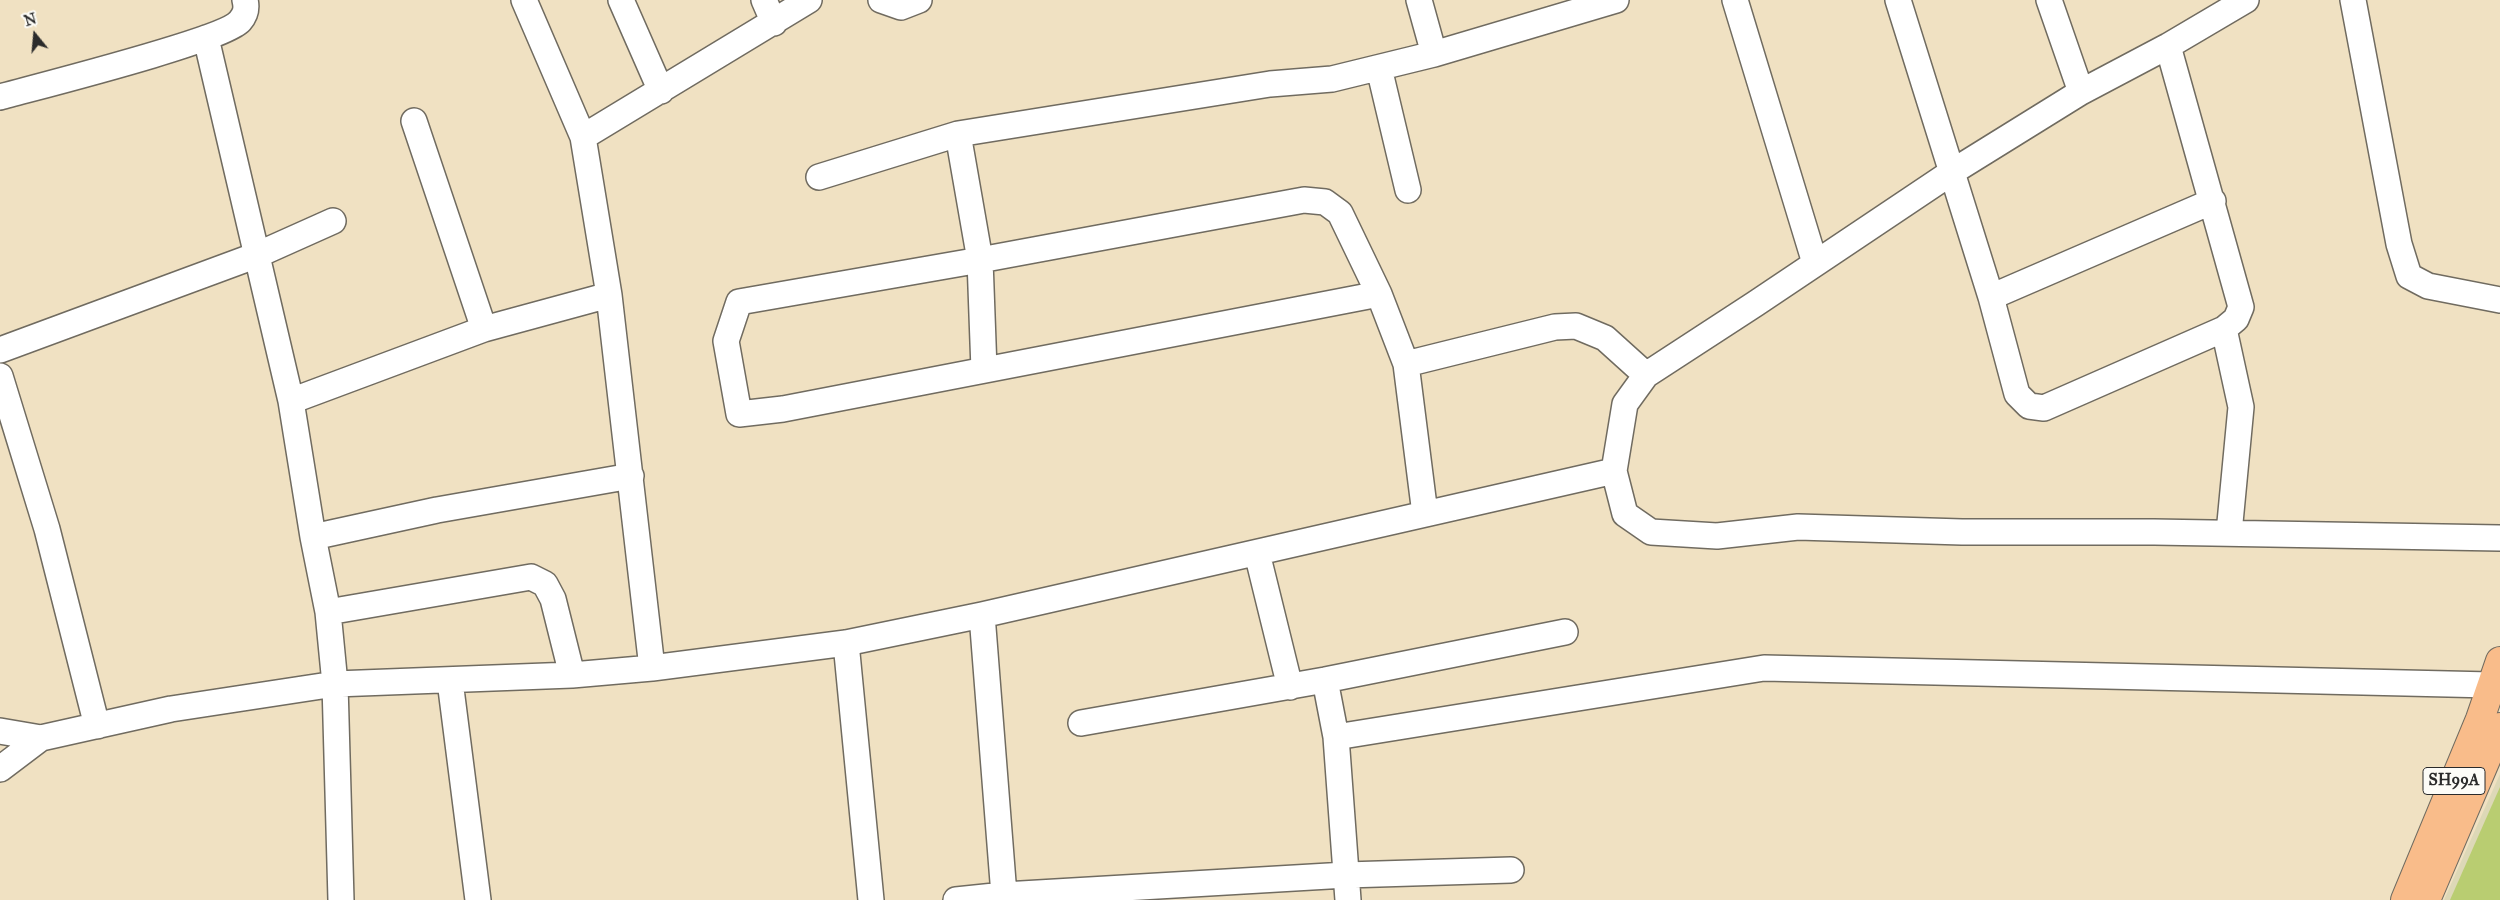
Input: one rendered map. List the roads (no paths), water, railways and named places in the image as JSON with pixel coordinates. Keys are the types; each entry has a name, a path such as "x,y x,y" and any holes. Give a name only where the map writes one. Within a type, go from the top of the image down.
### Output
{"main road":[{"name":"SH99A","path":"2405,900 2496,673"},
{"name":"SH99A","path":"2426,900 2500,727"}],"street":[{"path":"0,97 206,38 239,22 247,9 245,0"},
{"path":"524,0 583,138 608,295 631,476 652,668"},
{"path":"621,0 662,91"},
{"path":"764,0 774,23"},
{"path":"583,138 809,0"},
{"path":"881,0 901,6 919,0"},
{"path":"1419,0 1434,54"},
{"path":"819,177 958,134 1270,84 1332,79 1434,54 1616,0"},
{"path":"1735,0 1815,263"},
{"path":"1898,0 1992,297 2017,394 2029,406 2044,408 2224,329 2236,319 2241,307 2168,46"},
{"path":"2049,0 2081,92"},
{"path":"2354,0 2399,244 2409,276 2428,286 2500,300"},
{"path":"2236,2 2168,46 2081,92 1952,172 1646,374 1625,404 1614,471 1625,514 1651,532 1717,536 1798,527 1962,532 2500,538"},
{"path":"206,38 290,402 328,612 335,684 336,899"},
{"path":"1379,68 1408,190"},
{"path":"414,121 484,329"},
{"path":"958,134 980,260 984,370"},
{"path":"1380,294 783,409 739,414 726,341 739,302 1304,200 1325,202 1340,213 1380,294 1406,364 1425,514"},
{"path":"1992,297 2212,201"},
{"path":"0,350 257,255 333,222"},
{"path":"290,402 484,329 608,295"},
{"path":"1406,364 1555,328 1576,326 1605,338 1646,374"},
{"path":"2224,329 2241,407 2229,534"},
{"path":"0,376 47,529 97,726"},
{"path":"0,731 41,738 170,709 335,684 572,675 652,668 846,643 982,615 1614,471"},
{"path":"313,537 437,510 631,476"},
{"path":"1257,552 1290,687"},
{"path":"328,612 531,577 545,584 553,599 572,675"},
{"path":"982,615 1004,895"},
{"path":"1081,723 1290,687 1565,632"},
{"path":"846,643 871,900"},
{"path":"1336,737 1764,668 2496,673"},
{"path":"1325,680 1336,737 1348,900"},
{"path":"450,681 478,900"},
{"path":"0,769 41,738"},
{"path":"956,900 1004,895 1346,875 1511,870"}]}
